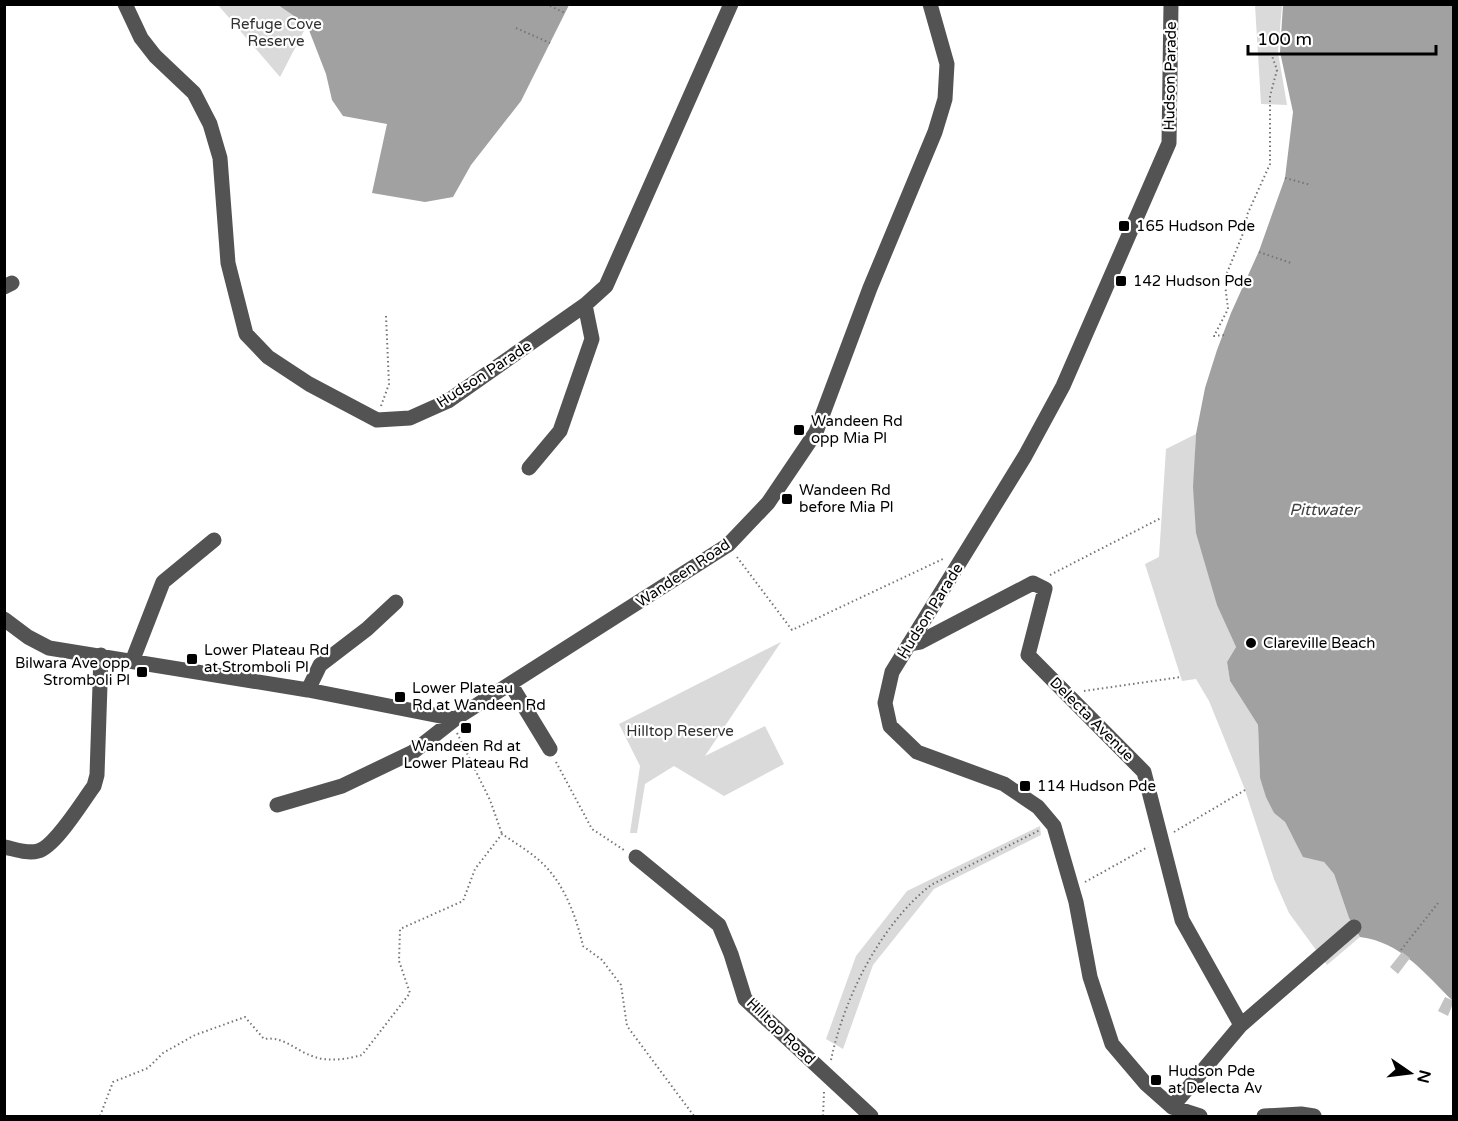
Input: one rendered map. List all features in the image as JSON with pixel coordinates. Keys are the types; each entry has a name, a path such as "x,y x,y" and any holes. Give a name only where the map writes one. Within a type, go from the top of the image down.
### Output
{"street":[{"path":"125,4 141,38 155,56 194,93 210,124 220,158 228,263 246,333 268,357 309,384 376,420"},
{"name":"Hudson Parade","path":"376,420 410,418 448,401 585,305 606,285 732,4"},
{"name":"Wandeen Road","path":"277,805 342,786 412,752 452,721 728,545 768,503 816,432 870,288 935,132 945,99 947,64 930,4"},
{"name":"Hudson Parade","path":"1171,4 1169,144 1063,386 1025,456 892,672 885,703 890,726 917,752 1004,784 1038,807 1054,826 1076,902 1090,977 1112,1044 1146,1084 1172,1107 1200,1116"},
{"path":"529,468 560,431 564,421 592,339 585,305"},
{"path":"133,660 163,582 214,540"},
{"path":"909,644 920,642 1033,583 1041,587"},
{"name":"Delecta Avenue","path":"1041,587 1045,589 1028,655 1144,772 1182,920 1241,1025"},
{"path":"308,690 320,665 367,629 396,602"},
{"path":"4,619 28,637 49,648 308,690 452,721"},
{"path":"4,847 31,852 49,845 94,786 97,775 101,655"},
{"path":"511,685 550,749"},
{"name":"Hilltop Road","path":"636,857 719,925 745,999 871,1116"},
{"path":"1172,1107 1241,1025 1354,927"},
{"path":"1264,1116 1301,1114 1314,1116"}],"path":[{"path":"546,4 565,13"},
{"path":"516,28 550,43"},
{"path":"1224,335 1214,336 1228,309 1225,284 1227,273 1246,226 1247,215 1270,164 1270,96 1277,70 1272,56"},
{"path":"1286,178 1311,185"},
{"path":"1259,252 1291,263"},
{"path":"376,420 389,384 386,316"},
{"path":"1041,587 1048,577 1161,518"},
{"path":"728,545 792,630 949,556"},
{"path":"1066,694 1180,677"},
{"path":"452,721 490,800 502,834 542,863 548,871 576,914 583,945 602,960 621,985 627,1026 694,1116"},
{"path":"550,749 592,830 636,857"},
{"path":"823,1116 823,1100 834,1043 866,961 916,897 931,885 1040,830 1054,826"},
{"path":"100,1116 113,1082 148,1068 163,1053 195,1035 245,1017 264,1039 277,1037 317,1058 350,1059 362,1055 410,993 399,961 400,928 463,901 475,869 502,834"},
{"path":"1401,950 1438,903"}],"green space":[{"name":"Refuge Cove Reserve","path":"218,5 278,5 307,25 280,77"},
{"path":"1255,5 1282,5 1278,52 1287,105 1261,104"},
{"path":"1196,434 1196,492 1202,544 1215,594 1236,647 1227,662 1230,681 1258,725 1260,778 1274,813 1285,822 1292,836 1324,862 1334,874 1349,918 1360,937 1327,965 1289,913 1274,879 1244,787 1209,701 1196,679 1182,681 1145,564 1159,557 1166,449"},
{"name":"Hilltop Reserve","path":"781,642 705,756 765,726 784,764 724,796 674,766 645,784 637,833 630,833 640,766 619,724"},
{"path":"1040,826 1041,835 934,889 873,965 843,1049 826,1039 856,956 907,891"}],"water":[{"path":"278,5 569,5 521,101 471,165 453,197 425,202 372,193 387,124 343,116 332,100 326,74 307,25"},
{"name":"Pittwater","path":"1283,5 1453,5 1453,1001 1400,952 1375,940 1360,937 1349,918 1334,874 1324,862 1303,857 1285,822 1274,813 1260,778 1258,725 1230,681 1227,662 1236,647 1217,605 1196,533 1193,487 1196,434 1205,388 1231,313 1259,251 1285,178 1293,112 1280,52"}],"building":[{"path":"1402,952 1410,958 1398,974 1390,967"},
{"path":"1445,997 1454,1001 1448,1016 1438,1011"}],"place":[{"name":"165 Hudson Pde","path":"1124,226"},
{"name":"142 Hudson Pde","path":"1121,281"},
{"name":"Wandeen Rd opp Mia Pl","path":"799,430"},
{"name":"Wandeen Rd before Mia Pl","path":"787,499"},
{"name":"Clareville Beach","path":"1251,643"},
{"name":"Lower Plateau Rd at Stromboli Pl","path":"192,659"},
{"name":"Bilwara Ave opp Stromboli Pl","path":"142,672"},
{"name":"Lower Plateau Rd at Wandeen Rd","path":"400,697"},
{"name":"Wandeen Rd at Lower Plateau Rd","path":"466,728"},
{"name":"114 Hudson Pde","path":"1025,786"},
{"name":"Hudson Pde at Delecta Av","path":"1156,1080"}]}
